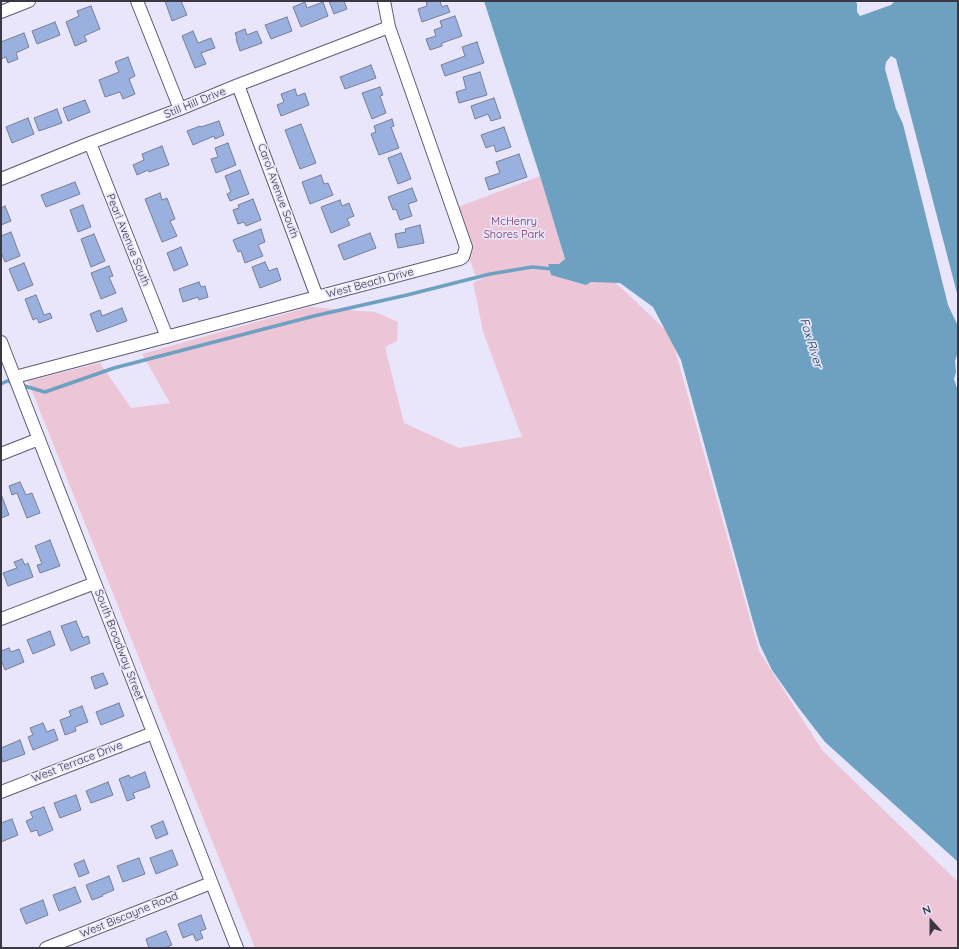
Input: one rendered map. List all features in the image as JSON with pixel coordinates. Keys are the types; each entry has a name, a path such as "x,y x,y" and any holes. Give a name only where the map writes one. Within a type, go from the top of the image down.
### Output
{"street":[{"path":"1,12 29,1"},
{"path":"137,1 180,110"},
{"name":"West Beach Drive","path":"15,377 463,257 466,247 389,27 384,1"},
{"name":"Still Hill Drive","path":"1,179 389,27"},
{"name":"Carol Avenue South","path":"238,86 317,297"},
{"name":"Pearl Avenue South","path":"90,143 167,337"},
{"name":"South Broadway Street","path":"1,342 237,948"},
{"path":"1,454 39,439"},
{"path":"1,618 95,583"},
{"name":"West Terrace Drive","path":"1,792 153,733"},
{"name":"West Biscayne Road","path":"46,948 211,883"}],"green space":[{"name":"McHenry Shores Park","path":"540,176 565,260 559,264 547,264 551,275 591,282 614,281 671,335 759,651 822,750 958,882 958,948 255,948 28,381 100,363 131,408 170,403 142,354 310,307 375,312 398,322 397,341 385,347 404,423 459,448 522,437 483,331 473,283 495,272 475,275 453,209"}],"water":[{"name":"Fox River","path":"484,1 856,1 857,12 860,16 891,5 895,1 958,1 958,297 896,59 891,56 886,62 885,69 896,109 903,124 948,305 958,326 958,352 955,361 956,372 954,379 958,391 958,862 825,742 772,670 760,645 754,625 681,360 653,307 620,283 591,282 586,285 551,275 548,264 559,264 565,259"}],"building":[{"path":"165,1 181,1 187,15 172,21"},
{"path":"329,1 344,1 347,9 334,14"},
{"path":"426,1 440,1 442,7 447,5 450,12 422,22 418,9 427,6"},
{"path":"305,2 307,8 323,2 328,16 301,27 293,7"},
{"path":"91,6 100,29 84,36 87,41 75,46 66,22 79,16 77,11"},
{"path":"455,16 462,36 442,43 442,46 430,50 426,39 436,36 434,30 442,27 440,21"},
{"path":"287,17 292,31 271,39 265,25"},
{"path":"55,22 60,35 37,44 32,31"},
{"path":"245,29 247,35 257,31 262,43 240,51 235,33"},
{"path":"193,31 198,43 211,38 215,48 201,53 206,64 195,68 182,36"},
{"path":"24,33 29,47 16,53 18,59 8,63 6,57 1,59 1,42"},
{"path":"477,42 484,63 445,76 441,65 465,56 462,47"},
{"path":"128,57 135,76 129,79 135,94 123,99 120,92 105,97 99,80 119,72 115,62"},
{"path":"371,65 376,78 345,89 340,77"},
{"path":"480,72 487,95 459,103 456,92 466,89 463,77"},
{"path":"380,87 383,95 380,96 386,113 372,119 362,93"},
{"path":"295,89 297,96 305,93 309,105 281,116 277,105 284,102 281,94"},
{"path":"494,98 501,118 491,121 488,114 475,119 471,106"},
{"path":"85,100 90,112 68,121 63,108"},
{"path":"57,109 62,123 39,131 34,118"},
{"path":"28,118 34,134 12,143 6,127"},
{"path":"392,119 394,126 391,127 399,148 379,155 371,134 376,132 374,126"},
{"path":"219,121 224,135 215,139 214,136 193,145 187,131"},
{"path":"301,124 316,163 300,169 285,130"},
{"path":"504,127 511,147 496,152 494,145 486,148 481,135"},
{"path":"228,143 236,165 216,173 211,159 218,157 215,148"},
{"path":"162,146 169,165 149,172 148,170 137,175 133,165 144,160 142,154"},
{"path":"401,153 411,179 398,184 388,158"},
{"path":"519,154 527,177 489,190 485,178 500,173 496,162"},
{"path":"240,170 249,194 230,201 227,194 231,192 225,176"},
{"path":"321,175 324,184 328,183 333,195 310,204 302,182"},
{"path":"75,182 80,194 46,207 41,195"},
{"path":"412,188 417,201 408,204 412,216 400,220 396,209 393,210 388,197"},
{"path":"160,193 162,200 167,198 175,219 170,221 177,236 162,242 145,199"},
{"path":"253,199 261,220 246,226 244,222 238,224 233,210 239,208 238,205"},
{"path":"340,200 342,206 349,203 354,216 347,219 350,225 331,233 321,207"},
{"path":"83,205 91,227 78,232 70,210"},
{"path":"5,206 11,221 1,225 1,208"},
{"path":"420,225 424,243 398,248 395,234 406,232 405,229"},
{"path":"261,229 265,242 258,245 263,256 245,263 241,251 238,252 233,240"},
{"path":"11,232 20,256 5,262 1,252 1,236"},
{"path":"370,233 376,248 344,260 338,245"},
{"path":"94,234 105,261 91,267 81,239"},
{"path":"181,247 188,265 174,271 167,253"},
{"path":"265,262 269,271 277,268 281,280 260,288 252,267"},
{"path":"24,263 33,285 18,291 9,269"},
{"path":"109,266 113,276 109,277 116,293 101,299 91,273"},
{"path":"199,282 201,287 205,286 208,297 199,300 198,297 183,302 179,289"},
{"path":"36,295 44,315 50,313 52,318 39,323 37,318 33,320 25,299"},
{"path":"122,308 127,321 97,332 90,314 100,310 102,316"},
{"path":"20,482 26,495 32,493 40,513 27,518 17,493 12,495 9,486"},
{"path":"1,494 9,515 1,518"},
{"path":"50,540 60,566 40,573 37,565 42,564 35,546"},
{"path":"22,559 25,565 28,563 33,577 8,586 3,573 17,568 14,562"},
{"path":"76,621 83,638 88,636 90,643 71,651 61,626"},
{"path":"50,631 55,645 33,654 27,640"},
{"path":"9,648 11,652 19,649 24,662 5,670 1,660 1,651"},
{"path":"103,673 108,684 95,689 91,677"},
{"path":"119,703 124,716 101,725 96,712"},
{"path":"82,706 88,722 75,727 76,731 65,735 60,720 71,716 69,711"},
{"path":"43,723 47,732 54,729 58,740 33,750 28,737 33,735 30,728"},
{"path":"20,740 25,754 3,762 1,748"},
{"path":"145,772 150,787 133,793 135,798 127,801 119,779 129,775 130,778"},
{"path":"108,782 113,795 91,803 86,791"},
{"path":"76,795 81,810 60,818 54,803"},
{"path":"44,807 53,830 39,836 37,830 31,832 26,821 33,818 30,812"},
{"path":"12,819 18,835 1,842 1,823"},
{"path":"163,821 168,834 156,839 151,826"},
{"path":"172,850 178,865 156,874 150,858"},
{"path":"139,858 145,874 123,882 117,866"},
{"path":"84,860 89,873 79,877 74,864"},
{"path":"109,876 114,890 92,900 86,885"},
{"path":"75,887 81,902 59,911 53,895"},
{"path":"43,900 48,915 26,924 20,909"},
{"path":"201,915 206,929 200,931 203,938 196,941 193,934 183,938 178,924"},
{"path":"166,931 172,945 165,948 149,948 146,939"}],"waterway":[{"path":"21,385 45,392 114,368 314,316 490,274 532,267 553,269"},
{"path":"1,384 7,381 13,382"}]}
